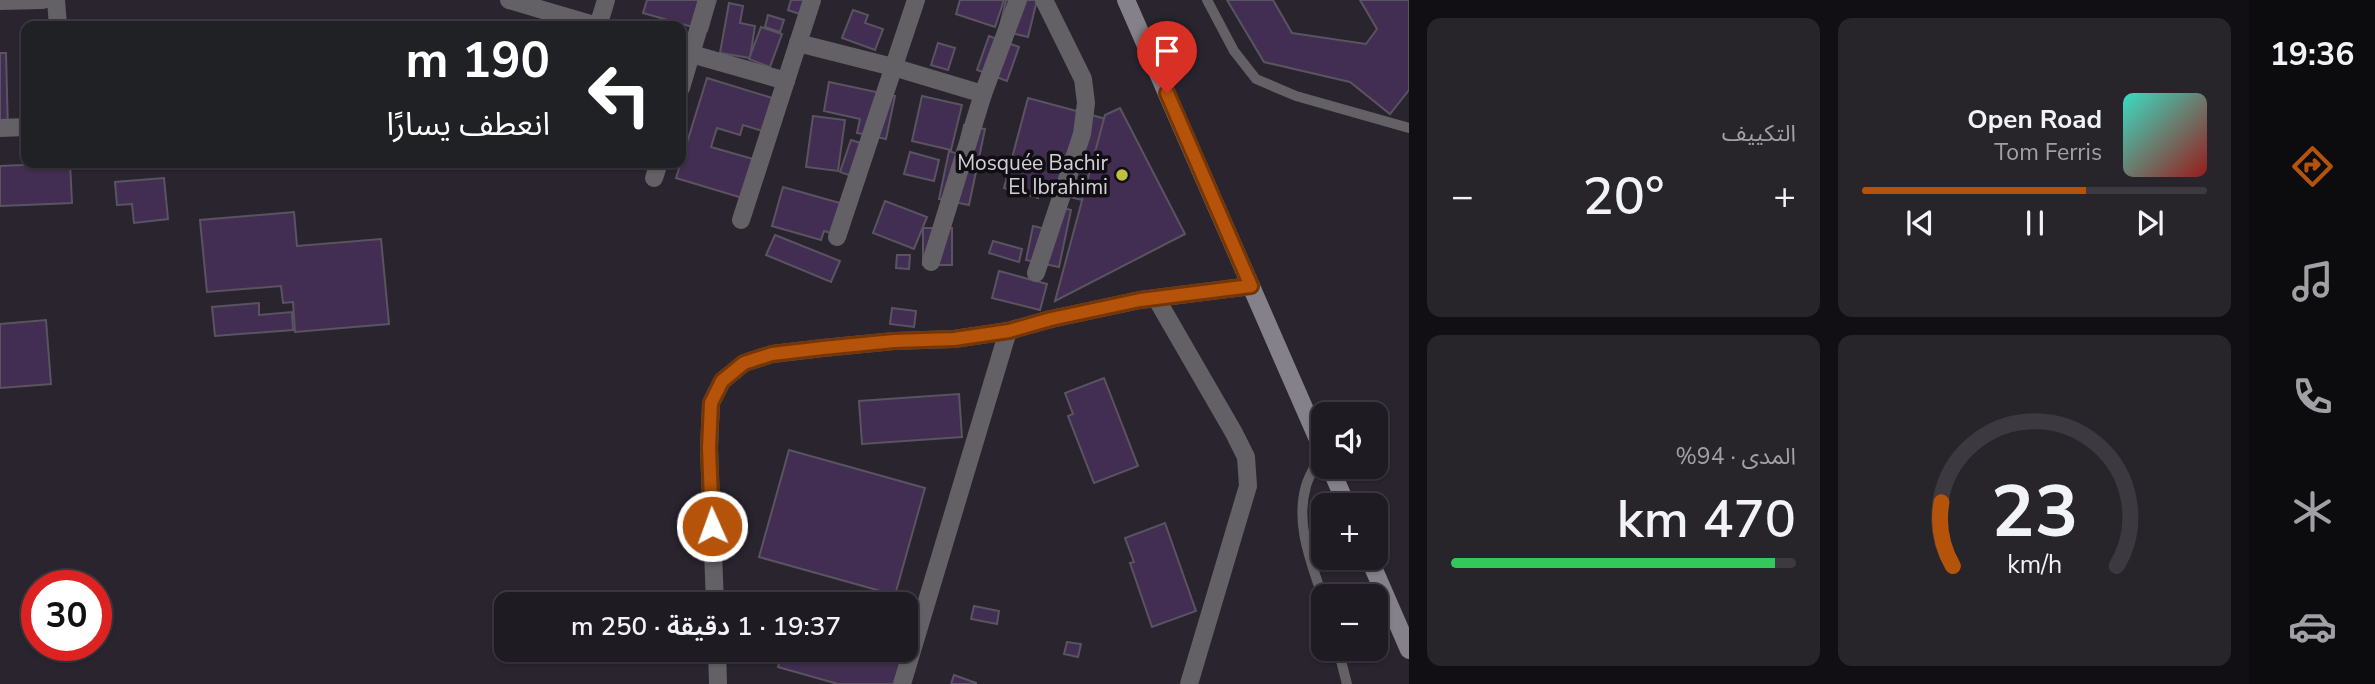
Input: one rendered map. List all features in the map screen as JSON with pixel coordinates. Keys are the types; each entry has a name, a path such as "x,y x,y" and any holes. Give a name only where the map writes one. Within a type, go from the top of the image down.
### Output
{"main road":[{"path":"1126,0 1311,424"},
{"path":"1374,570 1409,650"}],"street":[{"path":"0,1 43,0"},
{"path":"56,0 58,21"},
{"path":"509,0 581,21"},
{"path":"600,21 606,0"},
{"path":"706,0 686,53 786,81"},
{"path":"741,220 812,0"},
{"path":"836,237 916,0"},
{"path":"931,262 984,94 1018,0"},
{"path":"1036,273 1082,134 1086,103 1083,79 1044,0"},
{"path":"798,43 984,94"},
{"path":"0,128 21,127"},
{"path":"715,592 709,448 711,403 722,381 744,363 772,354 894,341 954,339 1009,331 1051,319 1156,298 1251,286"},
{"path":"1156,298 1234,433 1246,457 1248,470 1248,486 1189,684"},
{"path":"902,684 1009,331"},
{"path":"717,662 718,684"}],"lane":[{"path":"1207,0 1234,51 1256,79 1296,96 1409,128"},
{"path":"1311,476 1306,486 1303,512 1304,542 1318,584"},
{"path":"1341,661 1347,684"}],"building":[{"path":"647,0 716,0 707,31 686,25 686,21 671,21 643,13"},
{"path":"791,0 820,0 814,19 788,10"},
{"path":"960,0 1004,0 995,27 956,14"},
{"path":"1006,0 1037,0 1028,37 999,30"},
{"path":"1227,0 1273,0 1292,33 1366,44 1377,29 1360,0 1409,0 1409,90 1390,114 1350,82 1264,62"},
{"path":"729,3 743,6 740,23 755,26 750,58 720,53"},
{"path":"853,10 868,15 865,23 883,29 875,50 842,38"},
{"path":"768,15 784,20 780,32 765,27"},
{"path":"761,27 782,34 770,67 749,59"},
{"path":"989,36 1019,47 1007,81 977,70"},
{"path":"938,43 955,48 948,70 931,65"},
{"path":"0,53 6,53 8,132 0,133"},
{"path":"707,78 782,101 772,134 743,125 740,135 717,128 711,147 760,161 749,200 676,178 679,168 686,168 686,146"},
{"path":"829,82 895,96 886,139 857,133 860,119 824,111"},
{"path":"922,96 962,105 951,150 912,141"},
{"path":"1028,98 1110,120 1096,176 1089,174 1082,200 1040,189 1038,198 1004,188"},
{"name":"Mosquée Bachir El Ibrahimi","path":"1120,108 1185,234 1055,301 1105,115"},
{"path":"813,116 845,120 838,171 806,167"},
{"path":"964,125 985,129 969,205 939,199 949,151 958,154"},
{"path":"851,140 874,147 863,180 840,172"},
{"path":"910,152 939,160 934,181 904,174"},
{"path":"0,166 70,168 72,203 0,206"},
{"path":"164,178 168,219 134,223 132,204 117,205 115,182"},
{"path":"783,187 854,207 845,237 824,231 821,240 772,226"},
{"path":"885,201 927,217 914,249 873,233"},
{"path":"1059,207 1071,210 1059,267 1026,260 1033,226 1054,231"},
{"path":"294,212 297,246 381,239 389,324 295,332 293,302 283,303 281,286 207,292 200,220"},
{"path":"923,228 952,228 952,265 923,265"},
{"path":"775,235 840,261 831,282 766,255"},
{"path":"993,241 1022,249 1019,262 989,253"},
{"path":"897,255 910,255 909,269 896,268"},
{"path":"999,271 1047,284 1040,310 992,298"},
{"path":"259,303 259,315 292,312 293,330 215,336 212,307"},
{"path":"892,308 916,311 914,327 890,324"},
{"path":"46,320 51,384 0,388 0,324"},
{"path":"1104,378 1138,466 1094,483 1068,416 1073,414 1065,393"},
{"path":"959,394 962,437 862,444 859,401"},
{"path":"789,450 925,488 896,592 884,592 759,557"},
{"path":"1165,523 1196,611 1152,627 1130,563 1134,562 1125,538"},
{"path":"974,606 999,611 997,624 971,619"},
{"path":"1067,642 1081,644 1078,657 1064,654"},
{"path":"779,662 902,662 896,684 838,684 778,667"},
{"path":"954,675 976,683 976,684 951,684"}],"place":[{"name":"Mosquée Bachir El Ibrahimi","path":"1122,175"}],"route":[{"path":"712,526 709,448 711,403 722,381 744,363 772,354 894,341 954,339 1009,331 1140,300 1251,286 1167,93"}]}
